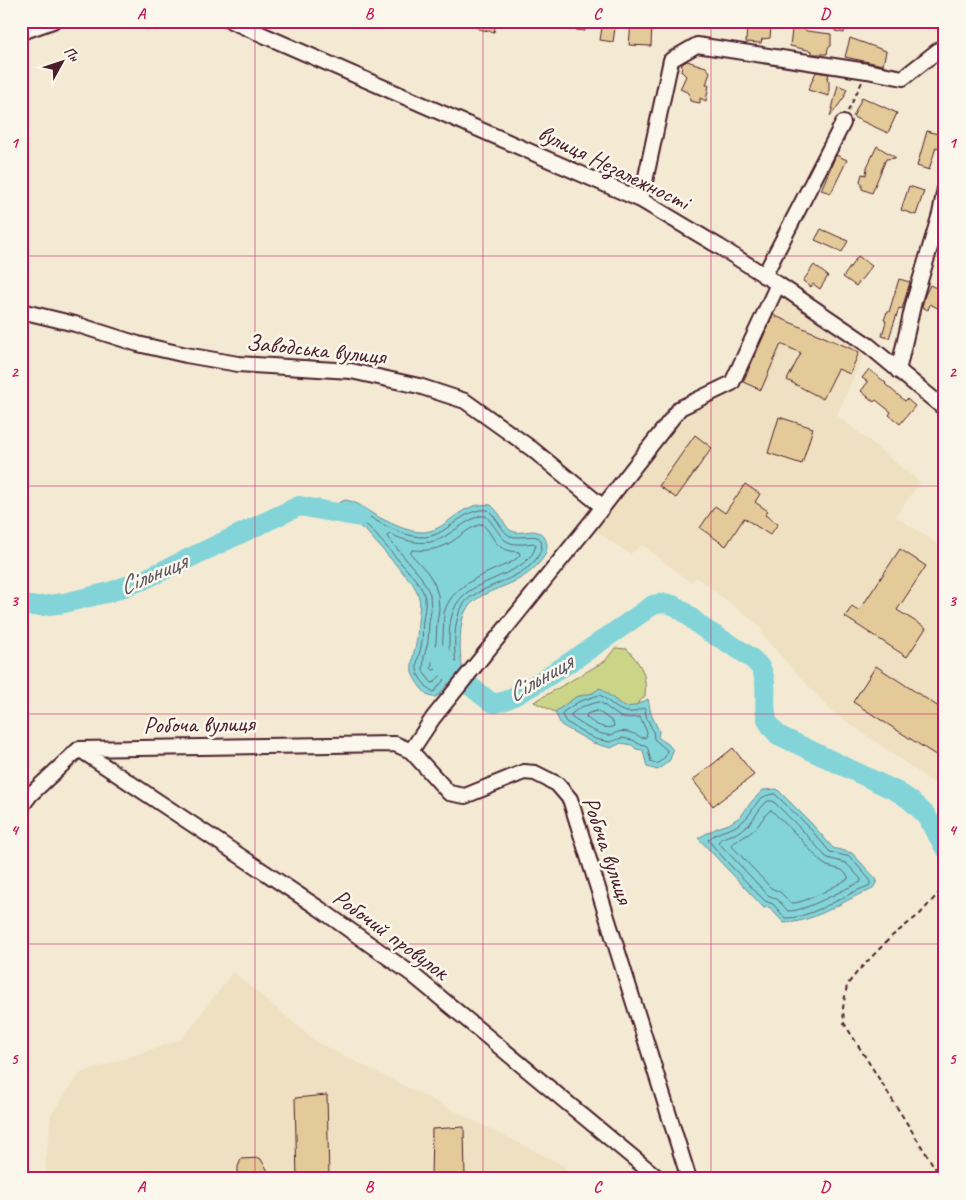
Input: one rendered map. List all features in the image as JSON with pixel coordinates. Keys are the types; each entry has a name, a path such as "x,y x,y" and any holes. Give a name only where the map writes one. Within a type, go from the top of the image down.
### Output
{"street":[{"path":"21,32 54,21"},
{"name":"вулиця Незалежності","path":"231,21 641,200 778,284 868,345 945,410"},
{"path":"641,200 670,60 697,45 902,78 945,46"},
{"path":"764,276 842,123"},
{"path":"898,371 914,301 940,214 945,188"},
{"path":"411,751 433,718 680,408 732,383 778,284"},
{"name":"Заводська вулиця","path":"21,311 75,324 138,344 186,355 238,364 351,371 419,386 466,401 532,449 603,506"},
{"name":"Робоча вулиця","path":"79,749 395,744 411,751 449,793 464,796 524,772 534,773 557,784 570,800 689,1179"},
{"path":"21,807 30,795 79,749"},
{"name":"Робочий провулок","path":"79,749 320,909 413,975 660,1179"}],"path":[{"path":"842,123 867,71"},
{"path":"942,1179 844,1023 843,1008 847,985 858,971 892,936 920,914 945,886"}],"shaded area":[{"path":"778,284 868,345 837,415 920,482 896,516 945,549 945,791 830,710 763,636 760,626 696,577 691,583 642,545 630,554 588,526 680,408 732,383"},
{"path":"233,972 318,1043 563,1165 571,1179 44,1179 51,1114 81,1073 182,1039"}],"green space":[{"path":"615,648 627,649 636,660 644,675 645,696 634,707 624,707 600,688 593,693 576,697 555,712 534,702 605,661"}],"water":[{"path":"346,500 405,529 418,532 433,530 471,507 491,505 510,530 516,532 537,532 544,537 547,543 545,555 531,571 514,582 483,595 466,610 460,638 462,666 436,697 429,696 419,686 412,671 420,606 416,589 366,531 352,521 336,517 333,514 334,507"},
{"path":"600,688 624,707 634,706 648,699 651,714 659,731 658,737 673,750 670,760 658,770 647,767 643,750 621,743 611,748 593,743 561,725 555,712 576,697 593,693"},
{"path":"777,789 833,848 852,853 877,880 873,888 814,917 784,923 769,907 764,908 698,838 729,824 741,816 763,790"}],"building":[{"path":"479,21 496,21 494,32 478,29"},
{"path":"577,21 586,21 585,31 576,30"},
{"path":"603,21 616,21 613,42 600,40"},
{"path":"837,21 846,21 844,33 835,31"},
{"path":"631,23 641,25 641,23 652,23 651,46 629,45"},
{"path":"747,24 771,26 770,38 762,39 761,43 746,42"},
{"path":"802,28 807,31 831,34 831,46 828,48 827,54 812,54 812,51 790,46 792,30"},
{"path":"850,38 886,51 883,65 845,57"},
{"path":"687,61 706,67 710,72 706,85 709,85 706,101 700,98 700,103 690,101 689,93 680,89 686,76 681,71 682,64"},
{"path":"816,72 829,74 827,80 829,81 829,96 808,90"},
{"path":"838,85 847,89 845,96 830,117"},
{"path":"862,97 897,113 888,133 853,117"},
{"path":"927,131 945,136 945,149 936,147 929,170 917,166"},
{"path":"877,146 896,158 886,159 872,193 862,189 860,181 862,174 866,175 867,167"},
{"path":"836,155 847,160 831,193 821,190"},
{"path":"909,186 924,191 916,215 901,210"},
{"path":"821,229 848,241 842,252 815,240"},
{"path":"858,256 872,266 856,286 843,277"},
{"path":"814,265 828,276 820,289 813,284 811,287 803,281"},
{"path":"899,279 910,282 902,309 899,308 889,338 882,336 886,321 884,320 887,312 889,312"},
{"path":"930,285 945,292 945,312 930,304 928,310 922,307"},
{"path":"773,315 859,352 850,374 838,369 823,399 787,380 801,353 781,344 761,390 743,382"},
{"path":"869,369 905,401 907,399 915,406 900,424 889,415 891,412 876,400 874,402 861,391 868,382 862,378"},
{"path":"779,417 813,428 802,464 768,453"},
{"path":"695,435 712,448 676,498 659,486"},
{"path":"745,484 760,494 755,502 768,511 765,515 778,524 770,535 744,518 726,546 700,528 715,506 725,513"},
{"path":"900,549 926,566 897,610 926,628 907,657 845,617 852,606 859,611"},
{"path":"876,666 945,711 945,761 853,702"},
{"path":"733,748 754,775 713,806 693,780"},
{"path":"327,1095 329,1179 297,1179 295,1098"},
{"path":"464,1127 465,1179 431,1179 432,1129"},
{"path":"260,1158 267,1169 267,1179 238,1179 238,1167 241,1159"}],"waterway":[{"name":"Сільниця","path":"21,606 64,603 110,592 143,580 299,506 360,517"},
{"name":"Сільниця","path":"440,654 446,667 488,700 495,703 506,700 547,677 653,605 664,603 672,605 679,608 706,630 756,662 765,679 767,719 778,735 898,792 910,800 926,815 945,848"}]}
